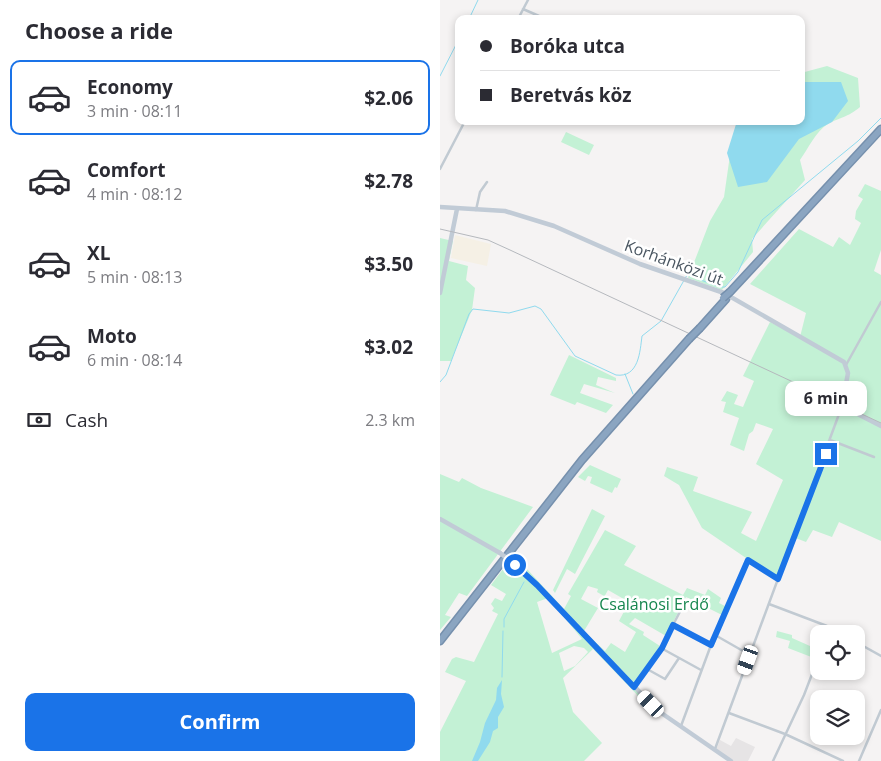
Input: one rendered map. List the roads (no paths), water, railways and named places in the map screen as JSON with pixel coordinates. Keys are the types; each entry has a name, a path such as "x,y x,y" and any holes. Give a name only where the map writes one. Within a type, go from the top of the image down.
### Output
{"highway":[{"path":"440,636 580,458 881,129"},
{"path":"731,292 881,133"},
{"path":"440,641 582,460 688,338"},
{"path":"440,646 456,621"}],"street":[{"path":"520,15 528,0"},
{"path":"523,9 537,15"},
{"path":"440,169 463,125"},
{"path":"476,210 480,192 487,182"},
{"name":"Korhánközi út","path":"440,207 505,211 554,226 640,264 685,279 737,300 840,360 846,366"},
{"path":"440,293 457,209"},
{"path":"715,751 842,406 848,373 846,366 881,302"},
{"path":"842,406 881,426"},
{"path":"830,440 874,457"},
{"path":"440,519 500,554 530,578 657,710 731,761"},
{"path":"680,727 715,635 748,560 778,579"},
{"path":"634,687 662,648 685,602"},
{"path":"769,604 822,625"},
{"path":"673,625 711,645"},
{"path":"715,635 750,655"},
{"path":"865,647 881,656"},
{"path":"662,648 701,670"},
{"path":"646,669 665,679 679,658"},
{"path":"773,761 810,679"},
{"path":"860,761 881,710"},
{"path":"729,713 785,734 841,761"}],"water":[{"path":"805,82 841,82 848,101 832,122 799,139 767,182 738,187 727,153 736,125 805,125"},
{"path":"502,680 501,694 504,707 498,717 498,728 493,731 490,742 478,761 472,761 485,723 496,700 497,688"}],"waterway":[{"path":"471,15 478,0"},
{"path":"440,76 455,47"},
{"path":"440,382 446,375 469,314 473,309 509,313 535,306 541,309 575,356 616,375 624,375 634,368 637,362 642,336 661,321 687,275 720,287 725,287 738,272 762,220 858,141 881,118"},
{"path":"625,374 633,394"},
{"path":"504,627 504,619 524,582"},
{"path":"502,677 503,631"}],"railway":[{"path":"440,229 488,240 881,423"}],"park label":[{"name":"Csalánosi Erdő","path":"654,604"}]}
